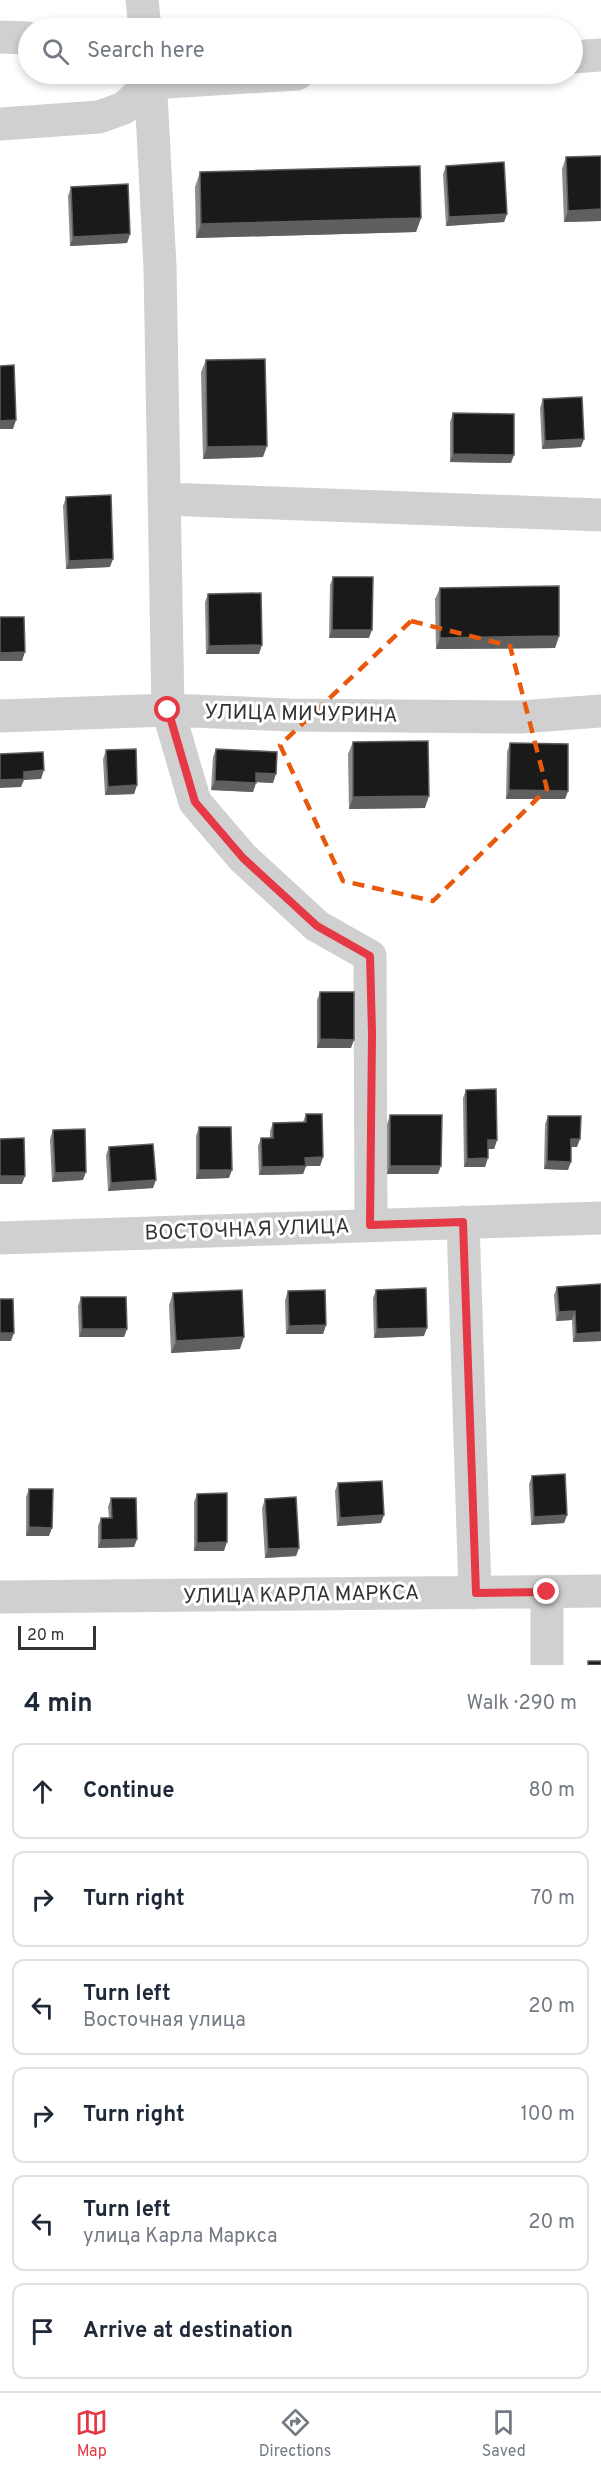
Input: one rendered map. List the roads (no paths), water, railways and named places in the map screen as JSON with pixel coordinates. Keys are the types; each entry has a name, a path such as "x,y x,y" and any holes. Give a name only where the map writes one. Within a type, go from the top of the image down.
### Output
{"street":[{"path":"142,0 144,18"},
{"path":"0,37 18,38"},
{"path":"583,56 601,55"},
{"path":"0,124 99,117 124,108 141,84"},
{"path":"148,84 160,267 168,710 195,802 243,858 317,926 370,956 372,1033 370,1225"},
{"path":"164,499 601,515"},
{"name":"УЛИЦА МИЧУРИНА","path":"0,716 168,710 289,715 509,717 601,711"},
{"name":"ВОСТОЧНАЯ УЛИЦА","path":"0,1238 601,1218"},
{"path":"463,1222 476,1593"},
{"name":"УЛИЦА КАРЛА МАРКСА","path":"0,1597 601,1591"},
{"path":"547,1592 547,1665"}]}
